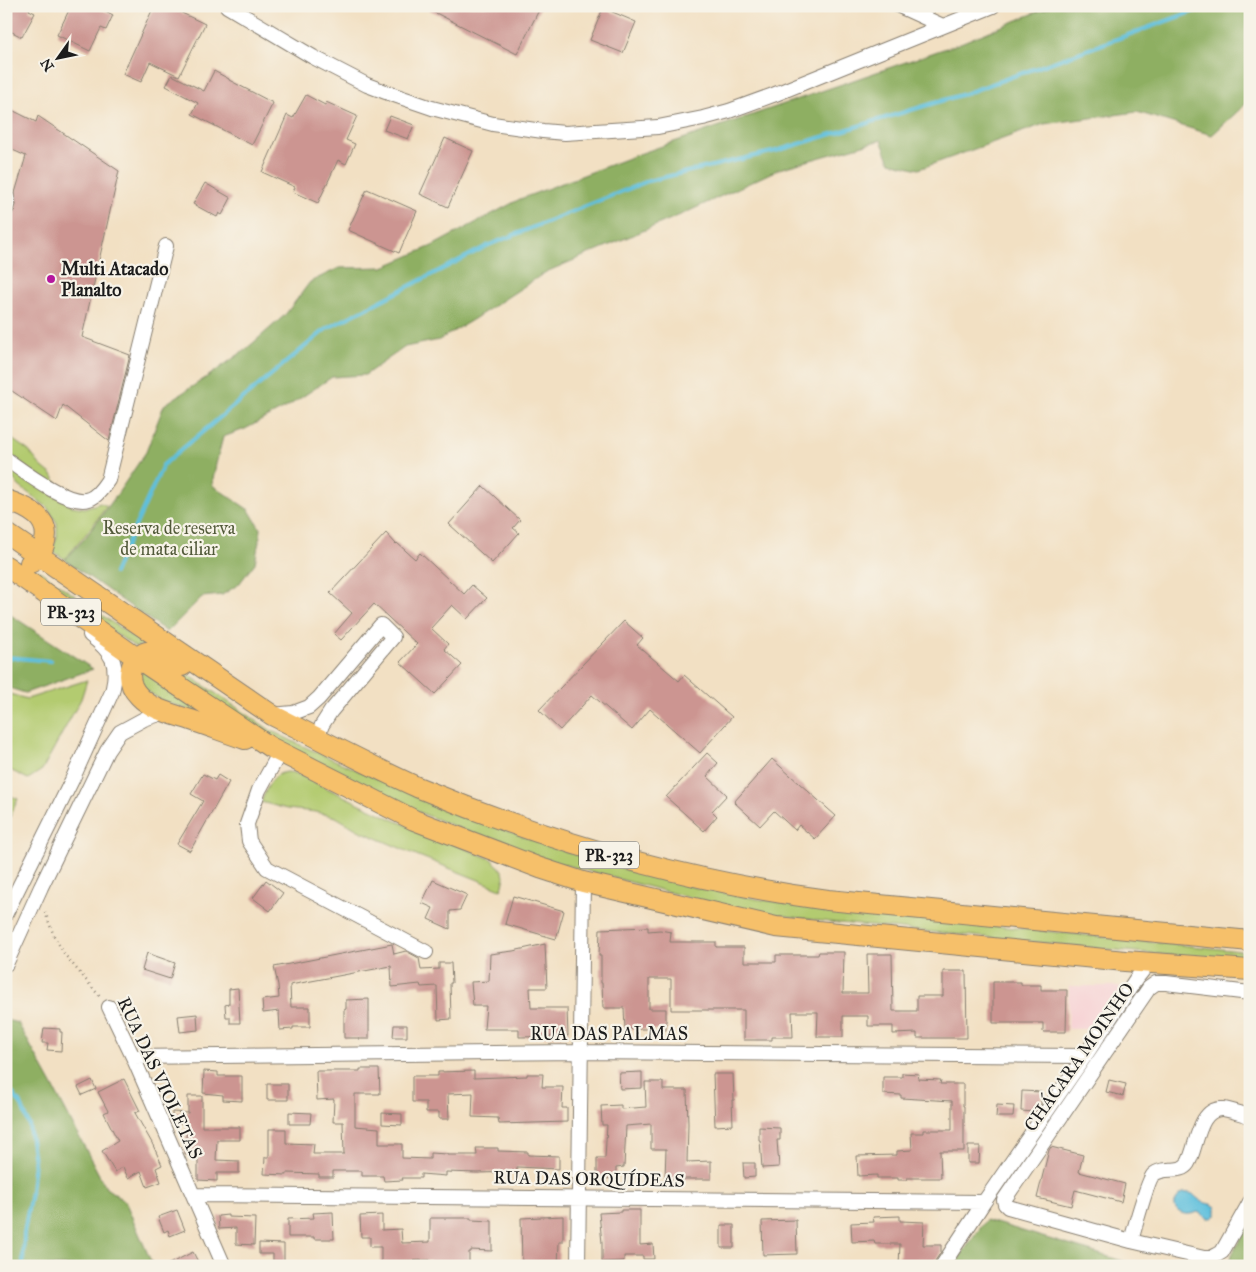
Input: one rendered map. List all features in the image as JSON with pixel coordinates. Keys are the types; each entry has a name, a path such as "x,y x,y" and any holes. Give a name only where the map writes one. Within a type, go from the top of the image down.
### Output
{"highway":[{"path":"6,500 31,510 44,526 46,538 40,556 32,562 16,562 6,557"},
{"name":"PR-323","path":"6,532 272,715 367,764 522,828 635,862 721,883 783,894 1250,941"},
{"name":"PR-323","path":"6,566 137,658 275,750 414,820 540,868 583,882 776,927 1125,961 1250,970"},
{"path":"272,715 159,654 145,652 137,658 129,673 133,688 138,696 152,706 275,750"}],"street":[{"path":"228,6 321,61 367,85 432,108 493,124 565,133 658,127 729,111 993,6"},
{"path":"899,6 943,26"},
{"path":"6,194 8,202 6,208"},
{"path":"6,460 55,492 75,500 89,500 100,491 108,480 166,246"},
{"path":"6,913 72,780 112,692 115,677 115,665 104,645 50,603 46,595"},
{"path":"272,715 293,713 309,707 381,625 394,637 331,710 320,729 318,738"},
{"path":"6,964 107,751 120,732 144,719 166,712"},
{"path":"275,750 247,824 249,841 266,868 426,952"},
{"path":"72,780 89,788"},
{"path":"578,1266 583,882"},
{"path":"1125,961 1134,983"},
{"path":"942,1266 1140,974 1152,963"},
{"name":"CHÁCARA MOINHO","path":"1131,1240 1008,1207 1004,1200 1150,988 1156,983 1250,993"},
{"name":"RUA DAS VIOLETAS","path":"109,1007 133,1057 224,1266"},
{"name":"RUA DAS PALMAS","path":"133,1057 580,1052 1085,1056"},
{"path":"1250,1116 1222,1109 1215,1111 1204,1120 1187,1164 1180,1170 1161,1170 1151,1176 1131,1240 1196,1257 1211,1258 1222,1252 1250,1202"},
{"name":"RUA DAS ORQUÍDEAS","path":"194,1195 984,1202"}],"path":[{"name":"RUA DAS VIOLETAS","path":"41,887 45,913 54,936 71,963 109,1007"}],"shaded area":[{"path":"1069,986 1120,986 1120,993 1099,1029 1068,1029"}],"green space":[{"name":"Reserva de reserva de mata ciliar","path":"1052,6 1250,6 1250,100 1212,135 1137,112 1044,124 919,169 890,162 881,140 779,169 685,213 546,272 439,340 405,347 365,375 332,377 287,407 245,429 223,437 212,485 249,510 261,530 255,563 239,584 222,595 202,597 167,632 65,560 85,538 146,452 164,405 245,350 285,315 310,282 339,268 383,267 432,246 520,199 639,154 958,44"},
{"path":"6,435 29,451 40,465 52,475 71,506 84,508 100,503 107,506 65,559 52,551 57,537 57,523 47,507 19,486 6,469"},
{"path":"37,569 144,645 135,647 32,575"},
{"path":"6,612 93,669 25,693 6,687"},
{"path":"154,662 178,668 270,730 373,777 557,849 631,871 697,888 829,909 1250,952 1250,963 829,922 751,911 691,898 554,862 489,840 421,813 300,755"},
{"path":"140,667 225,723 161,700 141,687 138,672"},
{"path":"87,680 81,699 42,770 28,779 6,768 6,693 27,699"},
{"path":"288,772 295,773 394,820 491,859 503,872 504,880 501,889 358,830 336,817 316,812 287,809 261,802 268,787 277,775"},
{"path":"6,794 18,799 6,825"},
{"path":"6,1020 18,1023 106,1188 125,1201 153,1266 6,1266"},
{"path":"986,1220 1139,1266 953,1266"},
{"path":"1250,1220 1250,1266 1226,1266"}],"water":[{"path":"1183,1193 1192,1194 1201,1201 1216,1207 1216,1215 1212,1218 1207,1218 1198,1212 1185,1214 1177,1210 1175,1202"}],"building":[{"path":"6,6 31,6 29,10 35,13 22,37 6,29"},
{"path":"71,6 96,6 113,15 106,30 101,28 90,51 57,35"},
{"path":"154,6 167,6 205,24 179,76 150,62 141,82 123,74"},
{"path":"422,6 541,6 517,54"},
{"path":"603,8 636,22 623,53 590,40"},
{"path":"214,71 273,103 252,145 192,114 198,103 166,86 172,75 204,91"},
{"path":"306,95 325,105 326,102 357,116 346,140 355,144 346,164 338,160 318,203 293,192 295,187 262,172 287,115 293,118"},
{"name":"Multi Atacado Planalto","path":"6,107 36,122 38,116 119,171 82,337 130,355 109,441 63,405 57,421 6,387 6,221 16,205 15,193 26,156 6,147"},
{"path":"390,116 414,125 408,139 384,130"},
{"path":"445,138 473,151 448,207 420,194"},
{"path":"205,183 231,198 222,215 219,213 217,217 193,204"},
{"path":"367,189 417,211 399,253 348,230"},
{"path":"483,486 520,520 513,528 519,533 492,563 449,524"},
{"path":"386,533 396,544 415,559 420,553 464,594 472,585 487,598 467,619 452,605 431,628 448,644 444,649 462,665 435,694 400,662 417,644 374,604 341,640 334,634 352,613 330,593"},
{"path":"624,621 643,638 637,645 679,681 684,675 732,717 700,753 650,709 632,730 592,695 560,730 539,710"},
{"path":"707,753 718,763 707,776 727,795 712,811 717,816 704,831 666,797"},
{"path":"772,759 836,816 815,839 799,825 795,830 774,811 760,826 734,802"},
{"path":"203,774 215,780 218,775 229,782 190,851 177,844 203,801 191,794"},
{"path":"266,880 283,893 270,911 253,898"},
{"path":"433,880 467,895 460,910 450,911 450,929 428,919 433,908 422,903"},
{"path":"513,896 564,911 556,939 505,924"},
{"path":"648,927 648,931 660,930 671,932 670,942 716,942 716,947 744,947 744,962 776,962 776,955 818,955 819,952 844,952 843,993 868,993 867,954 892,954 893,1011 917,1011 917,996 943,996 943,971 966,971 967,1038 917,1038 917,1033 893,1034 893,1026 868,1026 868,1016 843,1016 843,1037 817,1037 818,1012 792,1012 793,1037 772,1037 772,1040 744,1040 744,1010 671,1010 671,979 649,979 649,1009 666,1009 666,1030 625,1029 624,1008 603,1008 601,956 599,956 600,929"},
{"path":"392,944 394,954 406,951 419,958 421,970 439,969 439,963 451,963 451,1019 438,1020 437,986 421,987 420,984 392,987 391,966 290,985 291,1007 310,1007 310,1027 293,1027 293,1029 280,1030 279,1011 263,1013 262,1000 279,998 274,967"},
{"path":"545,944 547,988 530,988 531,1008 567,1008 568,1036 519,1037 519,1029 484,1029 486,1006 473,1006 471,982 489,981 490,954"},
{"path":"147,953 175,963 170,979 142,970"},
{"path":"993,982 1021,982 1021,985 1041,985 1041,990 1067,990 1066,1032 1043,1032 1043,1023 993,1023"},
{"path":"238,988 240,1023 230,1023 230,1017 226,1017 225,1005 229,1004 229,989"},
{"path":"369,999 369,1039 344,1038 346,1000"},
{"path":"197,1014 198,1030 180,1032 178,1016"},
{"path":"394,1025 407,1025 407,1037 393,1037"},
{"path":"44,1028 60,1029 60,1032 62,1032 61,1051 47,1050 48,1043 42,1043"},
{"path":"360,1069 379,1069 380,1094 355,1094 355,1126 379,1128 379,1144 402,1144 402,1158 430,1159 430,1153 477,1155 476,1148 498,1148 498,1151 528,1152 528,1155 559,1156 559,1169 517,1167 517,1172 446,1172 446,1176 421,1174 421,1178 402,1178 403,1180 384,1181 383,1176 362,1176 362,1171 333,1171 333,1177 319,1177 319,1174 264,1174 265,1157 269,1157 269,1129 286,1129 286,1143 314,1144 313,1154 344,1154 343,1122 333,1122 334,1099 317,1100 316,1071 360,1071"},
{"path":"204,1071 218,1072 218,1076 242,1076 242,1101 223,1100 223,1095 203,1093"},
{"path":"474,1071 474,1078 543,1074 542,1087 563,1087 562,1108 567,1108 567,1122 499,1124 498,1118 472,1117 473,1093 448,1094 449,1119 439,1119 439,1112 426,1112 426,1102 412,1102 412,1076 438,1076 438,1072"},
{"path":"642,1072 642,1088 620,1089 619,1073"},
{"path":"902,1073 919,1074 918,1079 941,1080 940,1084 963,1084 964,1151 940,1151 941,1178 907,1178 907,1180 898,1180 898,1178 877,1178 877,1175 858,1176 857,1156 897,1155 897,1151 912,1150 911,1133 923,1133 923,1130 952,1130 952,1101 901,1098 901,1095 883,1094 883,1077 902,1077"},
{"path":"713,1074 733,1074 733,1125 715,1126"},
{"path":"124,1079 140,1111 135,1113 162,1165 156,1168 161,1182 147,1187 141,1171 128,1178 123,1167 115,1172 102,1151 118,1141 104,1113 108,1111 98,1092"},
{"path":"92,1080 96,1089 82,1095 78,1087"},
{"path":"1109,1080 1126,1084 1123,1096 1106,1092"},
{"path":"645,1082 663,1082 663,1090 687,1090 687,1162 711,1161 711,1179 665,1179 666,1149 651,1149 651,1124 626,1126 624,1167 616,1168 616,1179 597,1178 597,1158 605,1158 607,1125 602,1125 601,1106 621,1105 621,1109 646,1107"},
{"path":"267,1084 288,1084 288,1100 267,1100"},
{"path":"1022,1091 1041,1092 1041,1105 1035,1112 1021,1111"},
{"path":"188,1096 202,1096 202,1127 240,1127 240,1140 217,1140 216,1160 239,1161 239,1173 217,1173 217,1181 198,1180 198,1156 185,1154 187,1123 172,1123 172,1112 188,1113"},
{"path":"997,1105 1014,1106 1013,1117 996,1117"},
{"path":"289,1112 311,1113 310,1124 289,1124"},
{"path":"382,1113 402,1114 402,1125 382,1124"},
{"path":"759,1127 780,1128 780,1140 777,1140 779,1167 762,1168"},
{"path":"968,1146 980,1146 979,1163 968,1163"},
{"path":"1051,1147 1083,1155 1079,1172 1125,1184 1121,1202 1075,1190 1071,1206 1037,1198"},
{"path":"743,1163 755,1163 755,1177 744,1178"},
{"path":"177,1210 185,1230 170,1236 168,1230 164,1232 158,1217"},
{"path":"621,1210 640,1210 640,1245 653,1244 654,1259 643,1259 643,1256 624,1256 624,1261 602,1262 599,1213 621,1212"},
{"path":"333,1212 334,1239 288,1237 288,1219 314,1218 313,1213"},
{"path":"228,1215 228,1217 255,1218 254,1245 236,1244 236,1228 219,1229 218,1216"},
{"path":"382,1215 382,1230 401,1229 402,1243 430,1242 430,1218 471,1218 471,1220 492,1221 492,1251 471,1250 469,1252 469,1266 430,1266 430,1260 400,1261 400,1266 381,1266 381,1247 370,1247 370,1237 361,1237 360,1216"},
{"path":"563,1216 563,1242 559,1242 558,1266 522,1266 521,1218"},
{"path":"900,1216 900,1221 924,1222 923,1245 941,1245 941,1252 933,1266 899,1266 900,1244 875,1244 874,1241 852,1242 851,1223 874,1222 873,1217"},
{"path":"796,1220 797,1254 763,1255 762,1221"},
{"path":"721,1225 734,1225 734,1248 721,1248"},
{"path":"259,1243 284,1244 284,1266 273,1266 273,1254 259,1254"},
{"path":"193,1252 200,1266 165,1266"}],"waterway":[{"path":"114,573 163,465 326,329 489,245 648,181 776,151 964,94 1208,6"},
{"path":"6,657 51,661"},
{"path":"6,1087 22,1106 29,1125 34,1162 24,1233 23,1266"}],"place":[{"name":"Multi Atacado Planalto","path":"51,279"}]}
